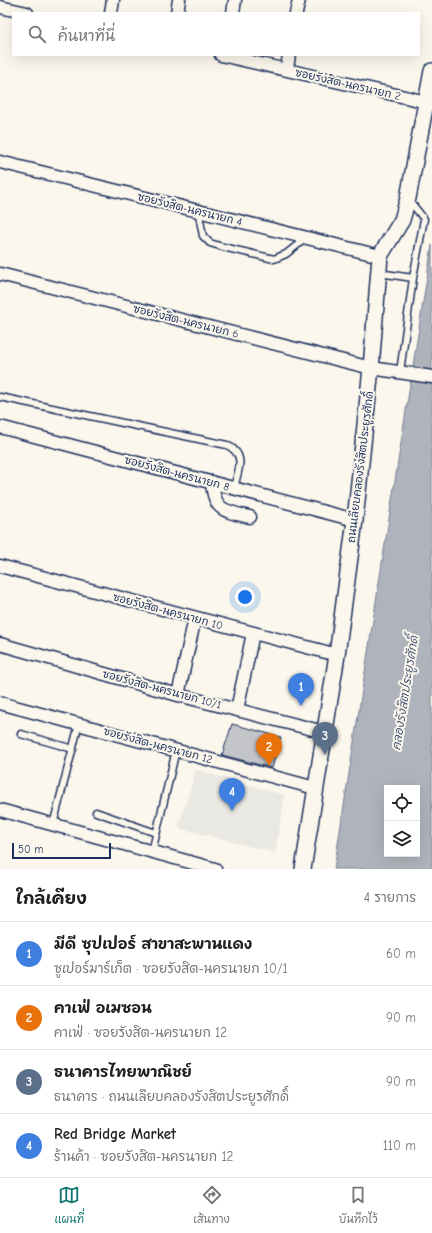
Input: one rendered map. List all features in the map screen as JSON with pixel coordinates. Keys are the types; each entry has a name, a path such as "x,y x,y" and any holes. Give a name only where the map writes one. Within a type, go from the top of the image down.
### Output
{"street":[{"path":"111,12 113,0"},
{"path":"177,12 179,0"},
{"path":"233,12 235,0"},
{"path":"296,12 299,0"},
{"path":"0,7 22,12"},
{"name":"ซอยรังสิต-นครนายก 2","path":"229,56 427,102"},
{"path":"287,69 289,56"},
{"name":"ถนนเลียบคลองรังสิตประยูรศักดิ์","path":"303,869 337,655 354,520 371,368 380,256 402,220 408,198 432,71"},
{"name":"ซอยรังสิต-นครนายก 4","path":"0,162 198,210 305,239 380,256"},
{"name":"ซอยรังสิต-นครนายก 6","path":"0,274 371,368 432,377"},
{"name":"ซอยรังสิต-นครนายก 8","path":"0,427 354,520"},
{"path":"212,482 213,496 216,504 221,509 250,517"},
{"name":"ซอยรังสิต-นครนายก 10","path":"0,566 337,655"},
{"path":"178,694 195,618"},
{"path":"237,710 253,633"},
{"name":"ซอยรังสิต-นครนายก 10/1","path":"0,644 178,694 324,732"},
{"name":"ซอยรังสิต-นครนายก 12","path":"0,702 315,788"},
{"path":"0,810 216,869"}],"lane":[{"path":"405,372 413,278 424,219 408,198"},
{"path":"198,210 203,236 210,243 223,247 274,259 286,254 305,239"},
{"path":"378,273 413,278"},
{"path":"0,397 227,445 235,449 239,454 240,465 234,488"},
{"path":"53,825 79,724"},
{"path":"21,734 73,749"},
{"path":"152,852 176,750"},
{"path":"96,812 156,833"}],"shaded area":[{"path":"196,770 285,795 275,853 178,828"}],"water":[{"name":"คลองรังสิตประยูรศักดิ์","path":"432,245 432,869 334,869"}],"building":[{"path":"232,724 281,737 272,768 222,755"}],"place":[{"name":"มีดี ซุปเปอร์ สาขาสะพานแดง","path":"301,706"},
{"name":"ธนาคารไทยพาณิชย์","path":"325,755"},
{"name":"คาเฟ่ อเมซอน","path":"269,766"},
{"name":"Red Bridge Market","path":"232,811"}]}
